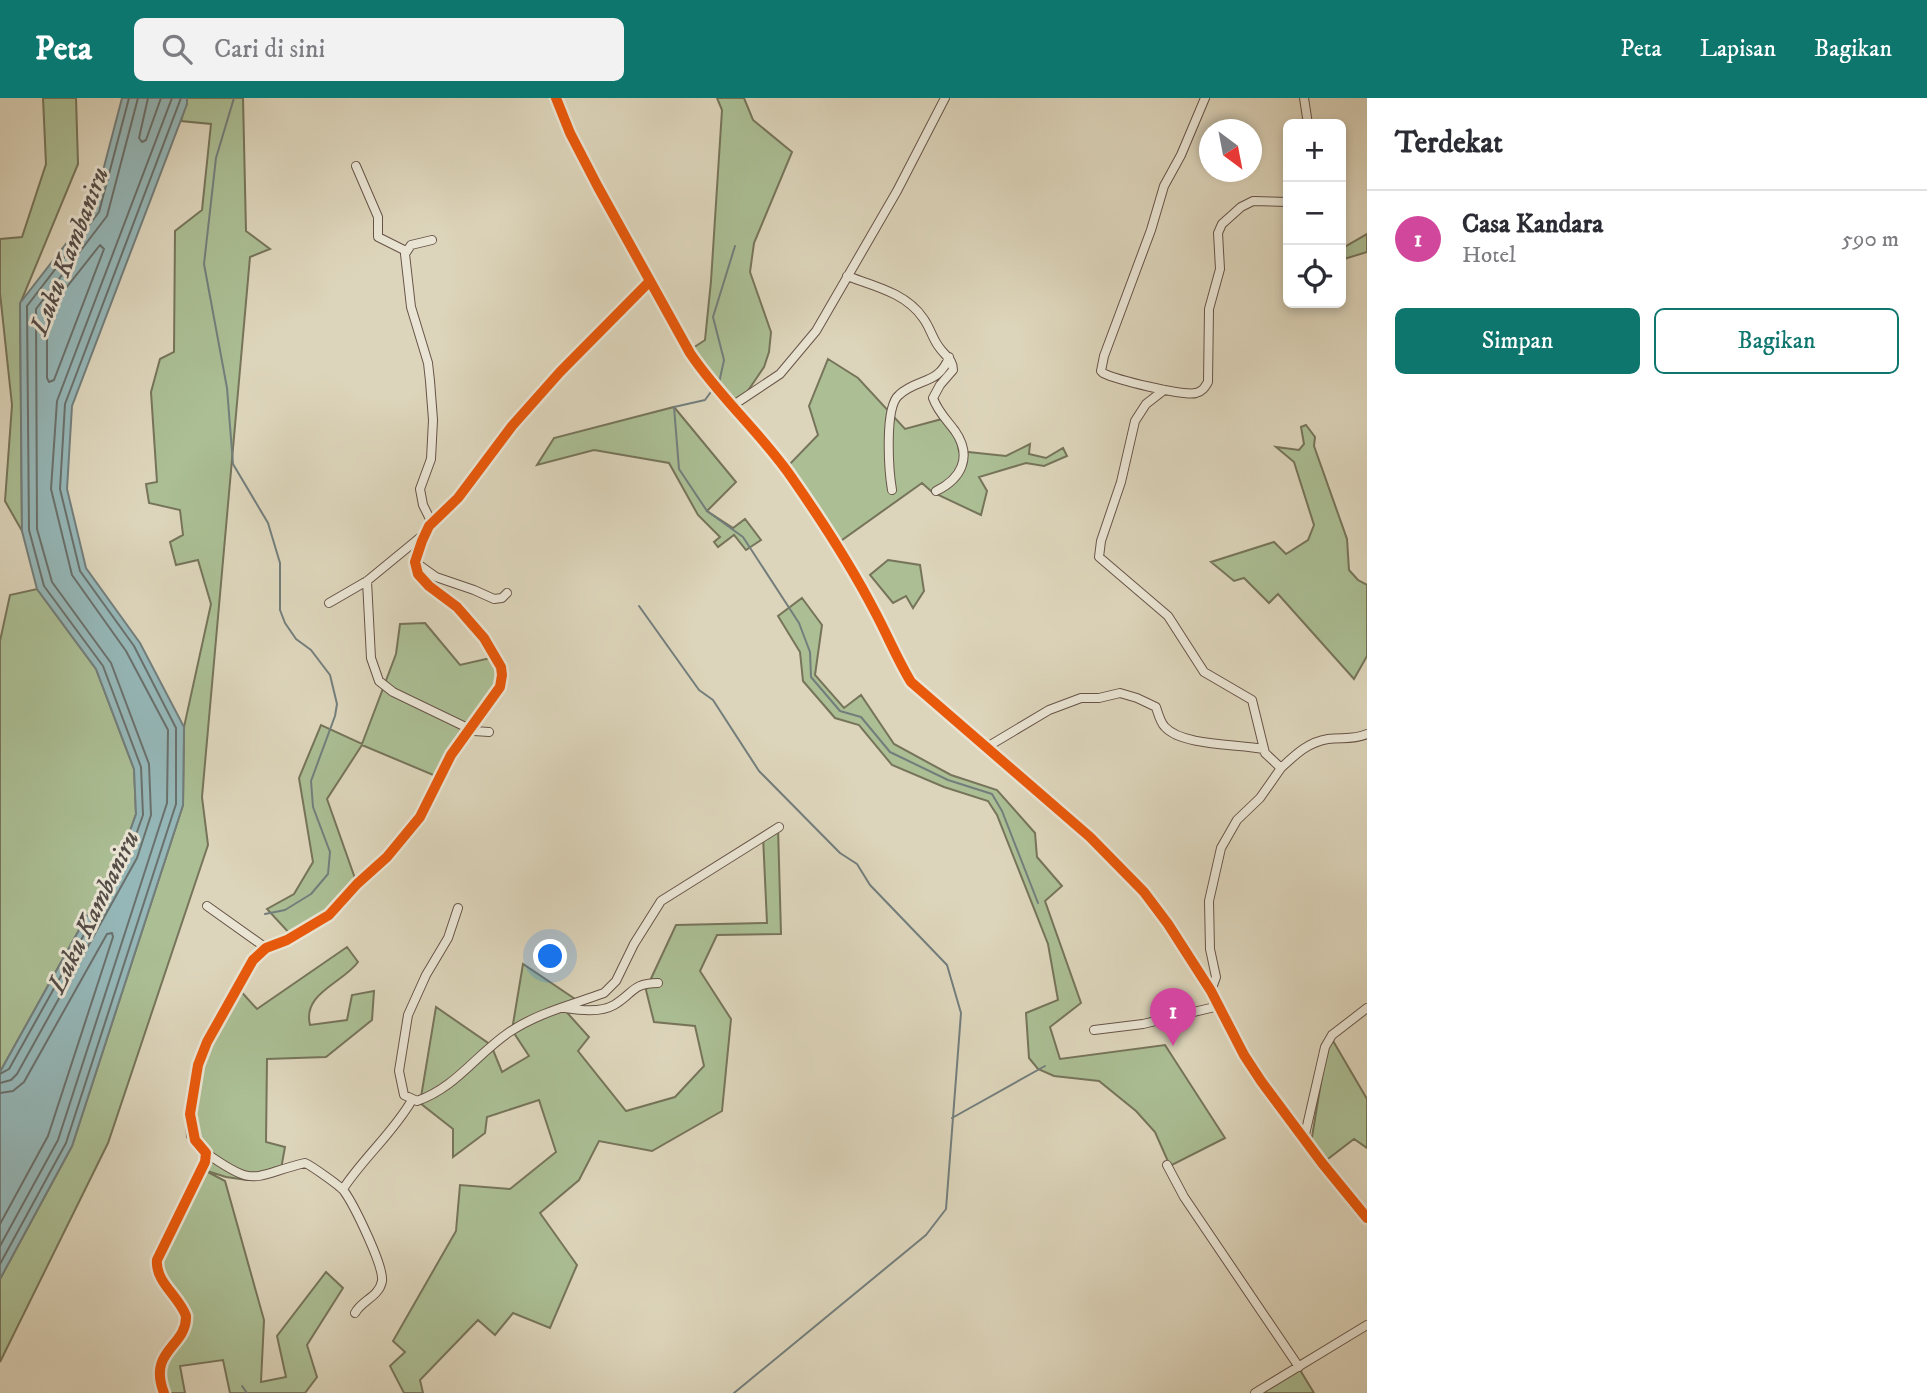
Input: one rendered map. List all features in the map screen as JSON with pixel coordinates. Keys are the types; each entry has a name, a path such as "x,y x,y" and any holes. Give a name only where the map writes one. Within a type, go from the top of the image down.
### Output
{"street":[{"path":"556,98 570,133 598,187 690,353 707,377 790,474 831,535 911,682 1090,837 1144,892 1168,923 1211,991 1256,1072 1304,1139 1367,1218"},
{"path":"732,406 766,385 791,363 816,331 897,191 945,98"},
{"path":"1205,98 1181,155 1164,186 1101,371 1113,377 1164,390 1200,392 1208,382 1209,309 1220,269 1218,233 1222,224 1241,207 1253,201 1283,202"},
{"path":"1304,98 1307,119"},
{"path":"356,166 376,213 378,237 406,251"},
{"path":"432,240 411,245 406,251 407,283 428,363 430,381 433,420 430,459 420,489 423,505 432,523"},
{"path":"847,276 890,291 904,300 922,315 939,347 949,358 953,370 933,398 960,442 962,467 951,483 936,491"},
{"path":"355,1313 359,1306 377,1294 382,1282 382,1269 376,1251 343,1189 305,1163 257,1178 230,1170 206,1153 195,1140 190,1114 198,1065 207,1042 253,960 266,948 287,940 329,915 357,884 387,857 421,817 445,766 468,728 500,687 501,667 473,623 424,581 418,574 415,562 432,523 458,498 512,426 560,372 650,281"},
{"path":"892,490 887,462 894,401 901,393 941,373 949,358"},
{"path":"1164,390 1140,411 1135,421 1121,482 1101,541 1099,557 1168,615 1204,672 1252,700 1264,749 1280,768"},
{"path":"329,603 367,581 426,533"},
{"path":"415,562 436,578 494,599 507,593"},
{"path":"367,581 371,658 379,681 393,692 474,731 489,732"},
{"path":"986,747 1049,710 1074,699 1119,694 1156,707 1166,729 1174,734 1198,741 1264,749"},
{"path":"1211,991 1216,977 1210,949 1209,901 1221,848 1237,820 1265,792 1280,768 1306,746 1318,741 1367,734"},
{"path":"458,908 448,938 426,975 408,1015 399,1071 404,1095 412,1100 417,1101 444,1089 509,1032 536,1016 604,993 611,987 661,901 779,827"},
{"path":"207,906 266,948"},
{"path":"561,1008 608,1008 617,1004 637,986 658,983"},
{"path":"1094,1031 1143,1024 1219,1006"},
{"path":"1304,1139 1325,1047 1332,1035 1367,1008"},
{"path":"343,1189 351,1176 399,1122 412,1100"},
{"path":"164,1393 159,1376 161,1360 181,1332 186,1316 177,1298 158,1274 156,1260 205,1162 206,1153"},
{"path":"1167,1165 1184,1197 1299,1367"},
{"path":"1255,1393 1367,1325"}],"green space":[{"path":"43,98 76,98 78,164 20,304 22,531 5,501 12,405 0,293 0,239 22,237 46,164"},
{"path":"187,98 243,98 246,231 270,249 250,257 202,797 208,845 108,1143 0,1362 0,1279 72,1146 183,805 184,727 211,604 198,560 176,565 170,542 183,535 180,510 149,503 146,484 157,482 151,392 160,359 174,352 175,231 202,210 211,124 181,121"},
{"path":"717,98 744,98 753,120 792,152 754,243 750,272 771,332 769,352 764,367 743,398 731,406 687,352 705,340 722,110"},
{"path":"1367,234 1367,252 1346,258 1346,246"},
{"path":"828,359 858,378 905,429 942,419 956,436 959,451 1006,456 1030,444 1029,454 1046,458 1063,448 1067,456 1044,466 1026,463 979,477 987,491 981,515 932,492 922,483 835,545 784,470 818,435 809,406"},
{"path":"674,407 736,482 707,511 733,528 745,519 761,540 746,550 734,535 718,547 714,542 720,537 698,515 669,463 594,450 537,465 554,438"},
{"path":"1306,425 1315,437 1314,446 1347,539 1349,570 1367,585 1367,656 1354,679 1278,594 1269,603 1244,578 1234,581 1211,562 1274,542 1286,554 1308,540 1314,525 1294,462 1276,447 1299,450 1304,444 1301,427"},
{"path":"888,560 920,565 924,591 913,608 906,596 893,603 870,575"},
{"path":"37,589 96,669 134,769 136,814 123,851 0,1072 0,641 10,595"},
{"path":"802,598 822,625 815,675 844,708 861,695 894,744 951,775 997,790 1035,833 1037,857 1062,886 1045,901 1081,1003 1050,1027 1060,1059 1165,1045 1225,1138 1170,1166 1155,1132 1136,1111 1099,1081 1054,1076 1038,1069 1029,1058 1026,1013 1058,1000 1048,944 997,815 988,801 944,787 892,765 859,725 835,718 803,681 800,652 778,616"},
{"path":"425,623 460,665 495,657 499,666 498,687 438,777 362,745 327,799 357,884 327,913 291,935 267,909 294,894 313,862 299,778 321,725 362,744 396,654 400,624"},
{"path":"778,827 781,934 717,935 700,971 731,1019 722,1111 652,1151 599,1141 579,1180 540,1213 577,1265 550,1328 513,1313 495,1335 478,1320 420,1380 423,1393 404,1393 390,1366 405,1352 393,1341 456,1231 460,1185 510,1189 556,1152 539,1100 487,1117 485,1133 453,1157 453,1129 420,1103 436,1007 491,1045 502,1072 529,1056 512,1030 523,964 578,1001 562,1007 589,1037 578,1051 626,1111 675,1097 704,1066 695,1026 654,1022 646,990 676,925 767,923 763,836"},
{"path":"347,947 358,962 318,997 309,1014 310,1025 347,1020 352,995 374,991 372,1020 326,1057 267,1059 266,1142 285,1147 281,1169 247,1180 204,1170 225,1181 264,1320 261,1382 286,1377 277,1336 326,1272 343,1288 307,1345 317,1377 305,1393 230,1393 223,1360 180,1366 185,1393 162,1393 157,1371 178,1337 182,1320 180,1310 156,1277 153,1267 204,1158 198,1146 187,1137 186,1117 197,1061 237,987 257,1009"},
{"path":"1329,1034 1367,1099 1367,1148 1354,1139 1320,1165 1310,1149"},
{"path":"1297,1365 1314,1393 1252,1393"}],"water":[{"name":"Luku Kambaniru","path":"122,98 187,98 187,104 72,406 67,489 86,568 140,643 184,727 183,805 72,1146 0,1279 0,1072 123,851 136,814 134,769 96,669 37,589 22,531 20,303 93,209"}],"waterway":[{"path":"234,98 216,158 204,264 227,388 233,464 268,523 280,563 280,610 285,623 296,639 311,650 330,675 337,704 311,781 313,807 330,852 328,874 311,894 285,910 265,914"},
{"path":"719,383 724,360 713,317 735,246"},
{"path":"713,389 705,400 674,407 679,469 707,511 743,537 799,623 810,652 811,677 840,711 861,717 890,752 948,780 992,794 1002,811 1038,903"},
{"path":"639,606 699,690 713,700 759,771 840,853 857,864 870,885 947,965 961,1013 946,1209 926,1235 734,1393"},
{"path":"952,1118 1045,1066"},
{"path":"242,1386 247,1393"}],"cycle path":[{"path":"556,98 570,133 598,187 690,353 714,385 768,446 814,510 865,593 911,682 1090,837 1144,892 1211,991 1244,1055 1261,1081 1367,1218"},
{"path":"164,1393 160,1367 181,1335 186,1316 163,1282 157,1268 157,1260 205,1162 206,1153 195,1140 190,1114 198,1065 207,1042 253,960 266,948 287,940 329,915 357,884 387,857 420,817 451,755 500,687 501,667 484,638 457,607 418,574 415,562 422,541 429,526 458,498 512,426 560,372 650,281"}],"place":[{"name":"Casa Kandara","path":"1173,1046"}]}
